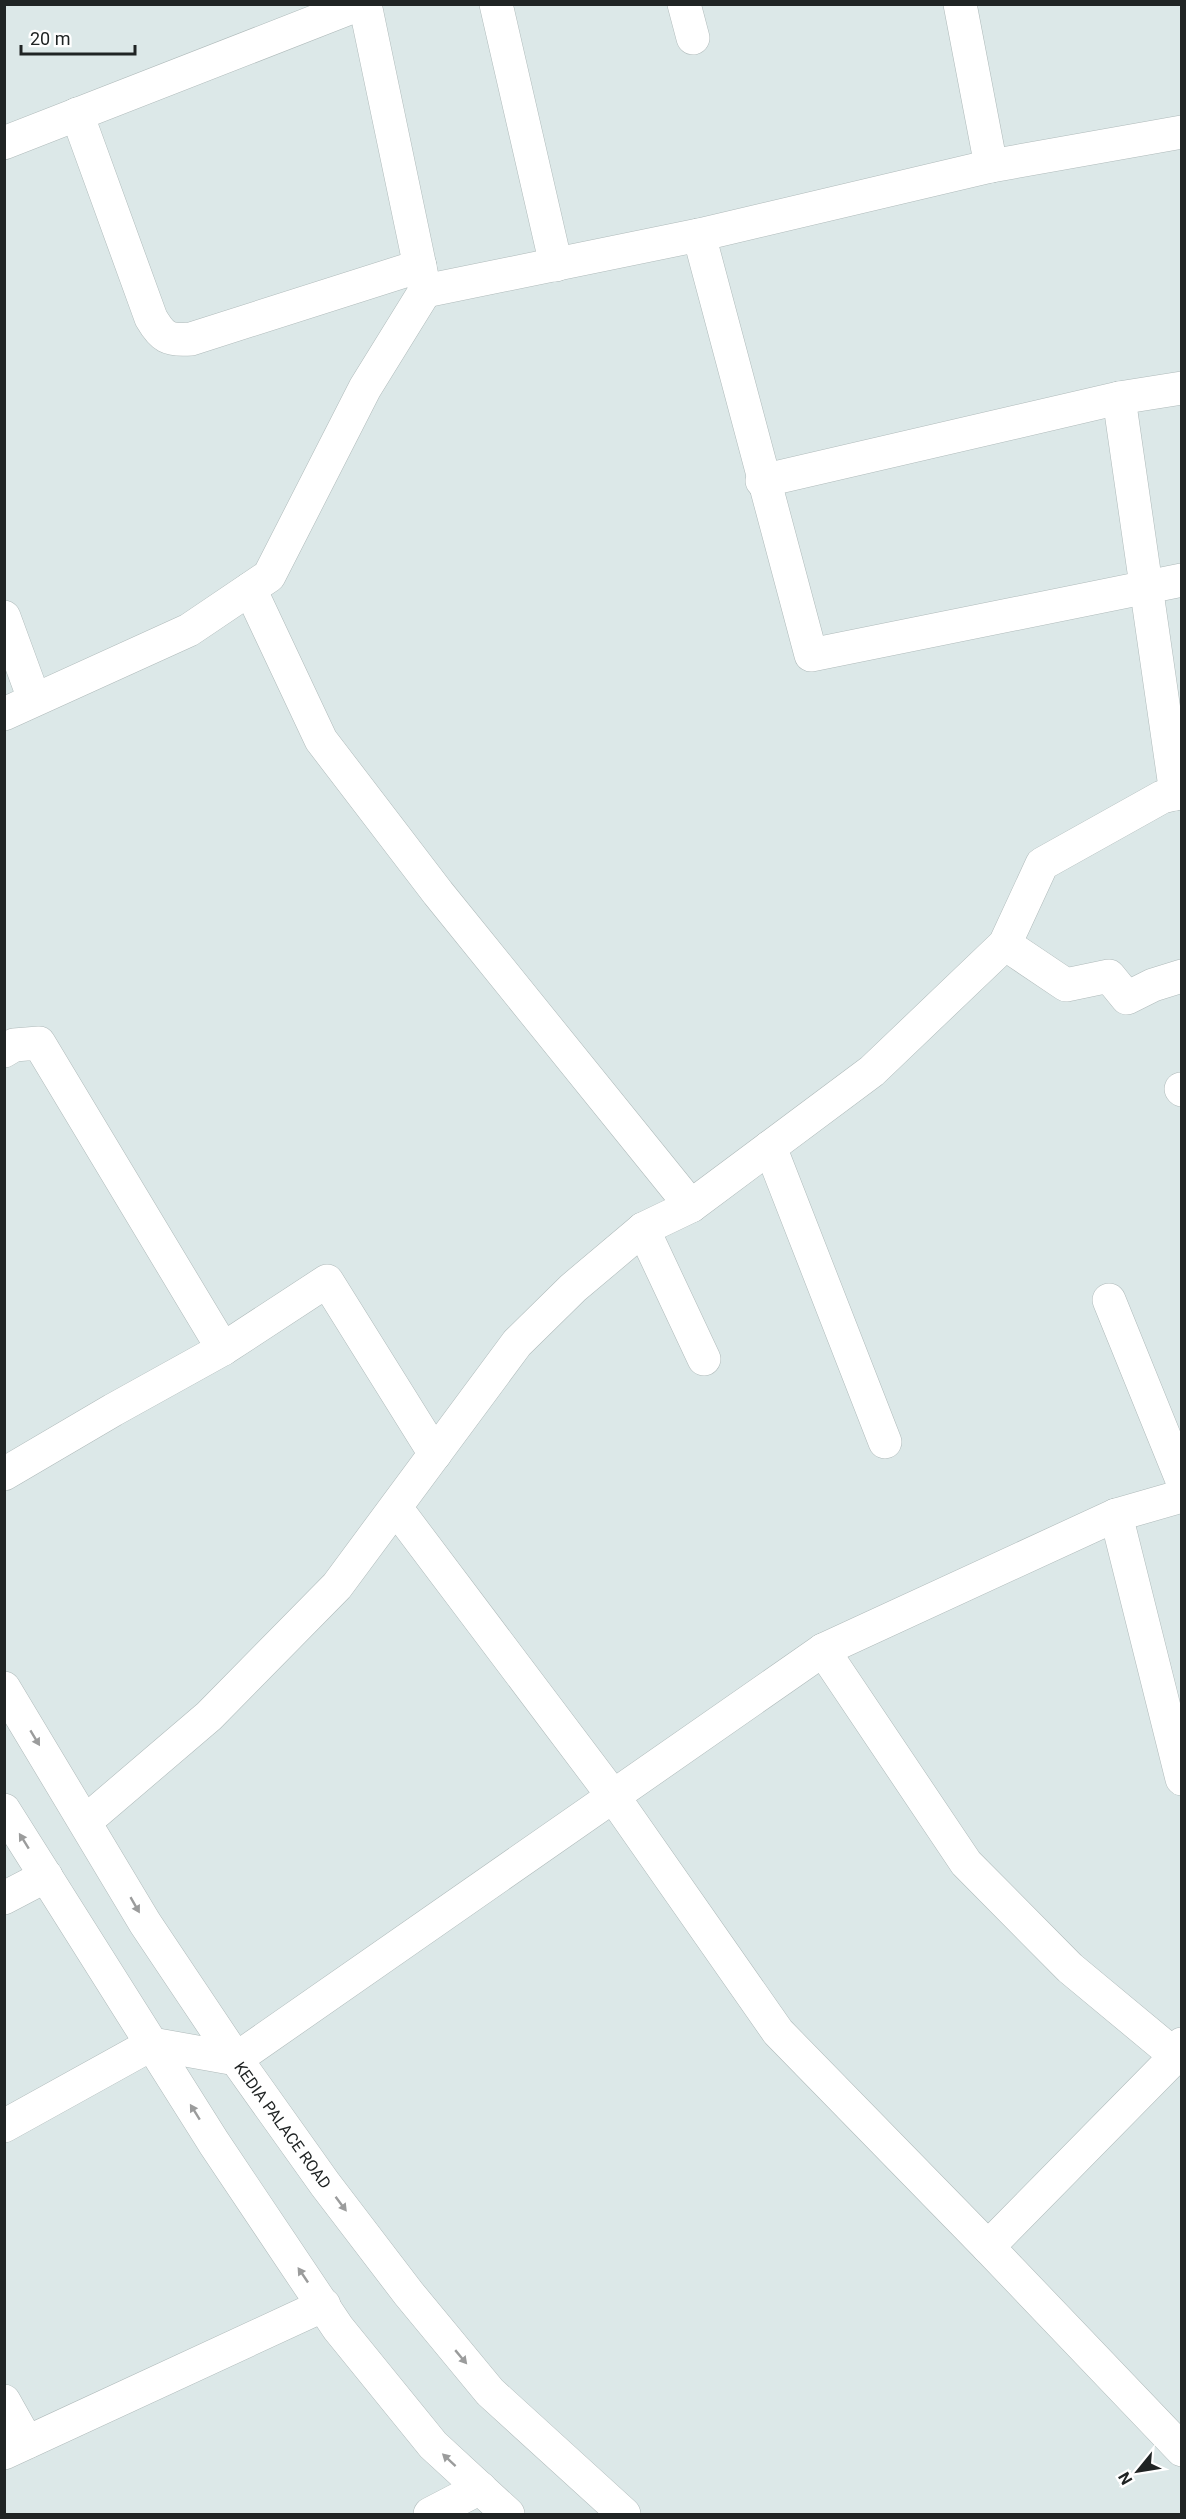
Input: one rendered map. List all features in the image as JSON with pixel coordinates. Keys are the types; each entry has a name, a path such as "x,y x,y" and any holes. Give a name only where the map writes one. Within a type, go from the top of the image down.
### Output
{"street":[{"path":"4,143 360,4"},
{"path":"4,714 189,630 269,576 423,279 365,4"},
{"path":"496,4 556,265"},
{"path":"684,4 693,38"},
{"path":"960,4 991,166"},
{"path":"77,114 151,318 160,333 175,341 191,339 423,279 556,265 699,235 991,166 1182,132"},
{"path":"699,235 762,481 811,655 1182,580"},
{"path":"762,481 1119,398 1182,388"},
{"path":"86,1821 218,1707 337,1586 517,1343 573,1288 643,1229 691,1206 872,1071 1005,944 1042,864 1162,797 1179,793 1146,588 1119,398"},
{"path":"250,589 321,740 438,893 691,1206"},
{"path":"4,617 34,699"},
{"path":"1005,944 1066,985 1109,976 1126,998 1153,985 1182,976"},
{"path":"4,1051 14,1045 39,1043 222,1349"},
{"path":"770,1147 885,1442"},
{"path":"643,1229 704,1359"},
{"path":"4,1474 222,1349 327,1281 435,1454"},
{"path":"1109,1300 1182,1480"},
{"path":"4,2126 152,2044 236,2059 823,1650 1116,1515 1182,1496"},
{"path":"396,1508 613,1796 778,2032 1182,2450"},
{"path":"1116,1515 1182,1779"},
{"path":"823,1650 966,1863 1070,1968 1179,2050 988,2247"},
{"name":"KEDIA PALACE ROAD","path":"4,1688 86,1821 145,1923 236,2059 388,2266 490,2392 624,2514"},
{"path":"4,1810 214,2143 338,2328 433,2445 508,2514"},
{"path":"4,1898 46,1876"},
{"path":"4,2400 16,2447 324,2305"},
{"path":"430,2514 480,2488"}]}
